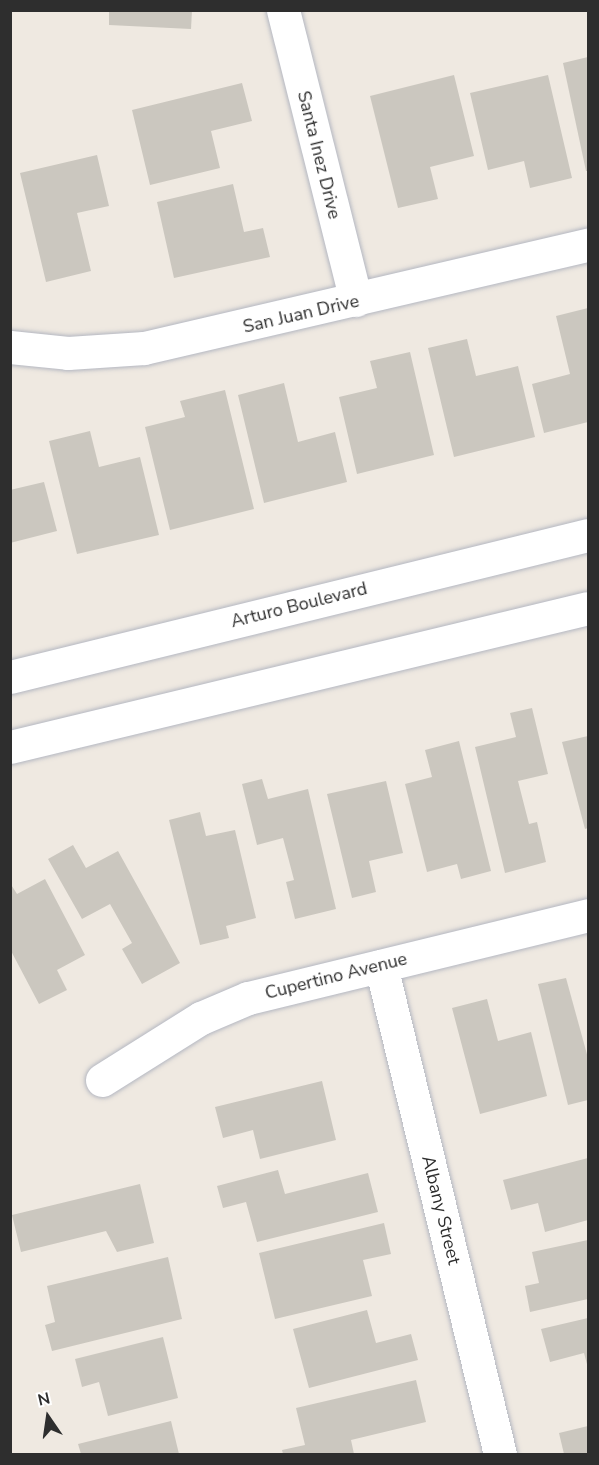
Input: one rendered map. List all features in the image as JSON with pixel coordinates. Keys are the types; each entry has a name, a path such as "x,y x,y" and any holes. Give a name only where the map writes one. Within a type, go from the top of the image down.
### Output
{"street":[{"name":"Santa Inez Drive","path":"283,10 356,300"},
{"name":"San Juan Drive","path":"10,347 68,352 144,348 588,245"},
{"name":"Arturo Boulevard","path":"10,677 588,535"},
{"path":"10,747 588,608"},
{"name":"Cupertino Avenue","path":"102,1080 201,1018 248,998 588,915"},
{"name":"Albany Street","path":"381,966 500,1455"}],"building":[{"path":"109,10 192,10 191,29 109,25"},
{"path":"588,57 588,171 586,171 563,63"},
{"path":"454,75 474,156 430,167 438,199 398,208 370,96"},
{"path":"548,75 572,178 530,188 524,161 488,170 470,93"},
{"path":"242,83 252,121 211,131 220,168 150,185 132,110"},
{"path":"97,155 109,206 77,213 91,271 46,282 20,173"},
{"path":"233,184 244,232 263,228 270,257 174,278 157,202"},
{"path":"588,308 588,422 544,433 532,384 570,374 556,316"},
{"path":"467,339 476,376 518,366 535,437 454,457 428,348"},
{"path":"410,352 434,455 357,474 339,397 377,388 370,361"},
{"path":"284,383 298,442 335,432 347,482 264,503 238,395"},
{"path":"225,390 254,509 170,530 145,427 185,417 180,401"},
{"path":"90,431 99,467 140,457 159,535 77,554 49,441"},
{"path":"44,482 57,531 10,543 10,490"},
{"path":"532,708 548,774 518,781 529,824 537,822 546,862 505,873 475,747 516,737 510,713"},
{"path":"588,736 588,828 585,829 562,742"},
{"path":"459,741 491,871 461,879 457,864 427,872 405,784 432,777 425,750"},
{"path":"262,779 268,799 308,789 336,909 295,919 286,882 294,880 283,838 257,845 242,784"},
{"path":"386,781 403,853 369,861 376,892 352,898 327,794"},
{"path":"200,812 206,836 235,830 256,918 226,926 229,938 200,945 169,820"},
{"path":"73,845 86,868 118,851 180,963 142,984 122,949 132,943 110,904 82,919 48,859"},
{"path":"45,879 85,955 57,970 67,990 39,1004 10,949 10,883 17,894"},
{"path":"566,978 588,1058 588,1100 568,1105 538,984"},
{"path":"487,999 498,1041 531,1032 547,1096 480,1114 452,1008"},
{"path":"322,1081 336,1140 260,1159 253,1130 223,1138 215,1107"},
{"path":"588,1158 588,1220 545,1232 538,1203 511,1210 503,1180"},
{"path":"278,1170 285,1194 368,1173 378,1212 257,1242 246,1202 223,1208 217,1186"},
{"path":"140,1184 154,1243 117,1252 106,1231 21,1252 12,1215"},
{"path":"384,1223 391,1254 363,1260 372,1296 275,1319 259,1253"},
{"path":"588,1240 588,1299 530,1312 525,1286 539,1283 532,1252"},
{"path":"168,1257 182,1319 52,1351 45,1325 55,1322 47,1286"},
{"path":"367,1310 376,1343 411,1334 418,1360 309,1388 293,1329"},
{"path":"588,1318 588,1368 584,1353 550,1362 541,1329"},
{"path":"163,1337 178,1398 108,1416 99,1382 82,1387 75,1359"},
{"path":"416,1380 426,1422 351,1440 354,1454 283,1454 282,1450 305,1445 296,1408"},
{"path":"171,1421 179,1454 81,1454 78,1444"},
{"path":"588,1426 588,1454 564,1454 559,1433"}]}
